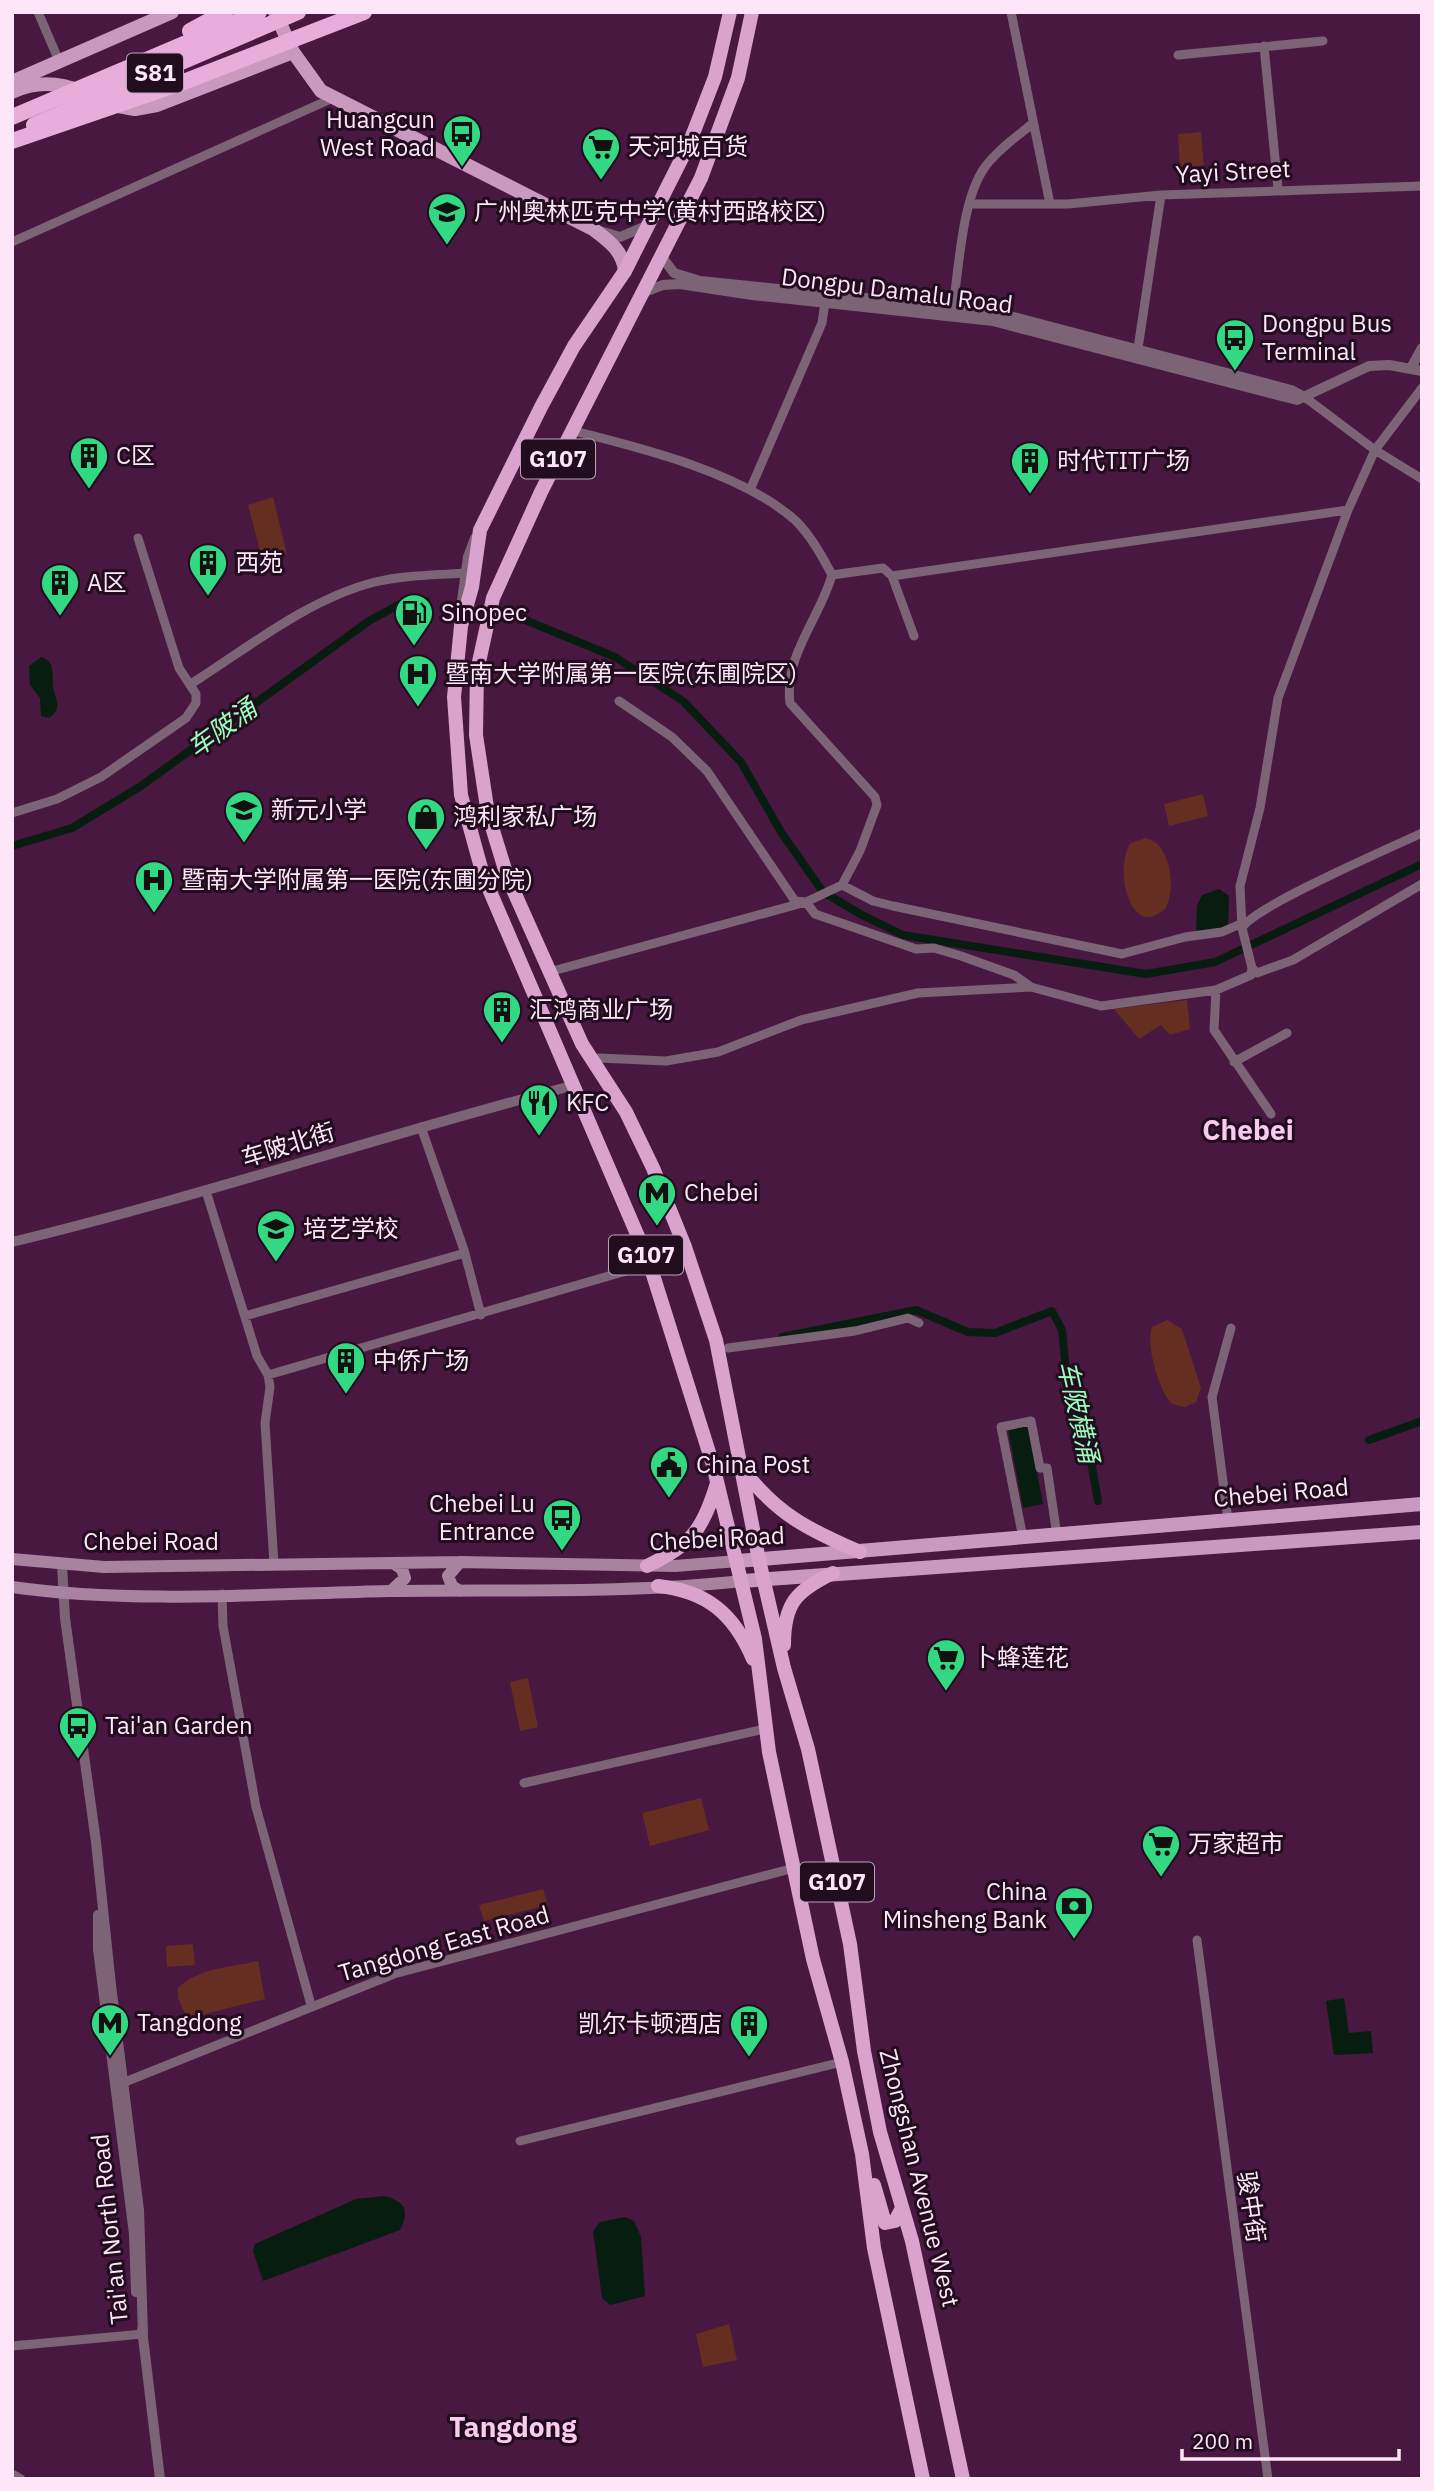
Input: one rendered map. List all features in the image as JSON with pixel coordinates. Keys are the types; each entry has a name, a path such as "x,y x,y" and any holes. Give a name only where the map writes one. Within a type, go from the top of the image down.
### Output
{"highway":[{"path":"98,81 225,12"},
{"name":"S81","path":"12,117 259,12"},
{"name":"S81","path":"12,134 298,12"},
{"path":"12,141 181,83 363,12"},
{"path":"461,626 472,587 480,530 509,465 567,358 625,271 689,144 715,77 730,12"},
{"name":"G107","path":"741,1467 716,1340 685,1247 630,1120 592,1062 549,972 496,845 479,768 475,701 480,655 493,598 537,500 686,210 708,161 738,78 752,12"},
{"path":"689,144 692,157 708,161"},
{"path":"665,190 675,187 682,191 687,201 686,210"},
{"name":"G107","path":"461,626 454,678 455,736 458,773 468,827 493,901 575,1085 650,1264 691,1390 742,1580"},
{"path":"727,1522 739,1529 752,1523 741,1467"},
{"path":"741,1467 773,1505 788,1517 860,1552"},
{"path":"646,1566 672,1553 697,1532 717,1482"},
{"name":"G107","path":"752,1523 759,1560"},
{"name":"Zhongshan Avenue West","path":"759,1560 784,1668 808,1749 850,1944 864,2051 880,2132 915,2254 963,2479"},
{"path":"784,1668 784,1632 791,1603 802,1590 832,1573"},
{"name":"Zhongshan Avenue West","path":"742,1580 761,1684 765,1729 815,1969 842,2062 862,2154 874,2248 923,2479"},
{"path":"658,1586 693,1591 718,1608 735,1627 749,1650 761,1684"},
{"path":"750,1616 758,1609 771,1613"},
{"path":"862,2154 882,2220 895,2221 902,2207"}],"main road":[{"path":"12,82 172,12"},
{"path":"275,12 293,52 310,80 333,98 593,229 620,254 625,271"},
{"path":"63,85 56,74 60,67 106,45 120,35"},
{"path":"12,92 34,84 63,85 121,108 135,109 157,105 293,52"},
{"name":"Chebei Road","path":"12,1559 62,1564 460,1562 646,1566 860,1552 1422,1504"},
{"path":"1156,1527 1149,1532 1146,1539 1156,1551"},
{"path":"1107,1531 1114,1535 1117,1542 1115,1549 1108,1555"},
{"name":"Chebei Road","path":"12,1587 63,1594 222,1594 658,1586 1422,1532"},
{"path":"460,1562 448,1576 452,1586 460,1591"},
{"path":"391,1591 398,1588 405,1578 402,1569 393,1563"}],"street":[{"path":"38,12 59,61"},
{"path":"1011,12 1050,204"},
{"path":"1178,55 1323,41"},
{"path":"1264,46 1278,190"},
{"path":"12,242 333,98"},
{"path":"953,311 970,204 979,177 993,156 1033,123"},
{"name":"Yayi Street","path":"1137,356 1161,195 1422,186"},
{"path":"970,204 1050,204 1161,195"},
{"path":"593,229 620,237 649,224"},
{"name":"Dongpu Damalu Road","path":"662,257 670,270 688,278 825,302 953,311"},
{"name":"Dongpu Damalu Road","path":"644,292 673,284 953,311 1291,390 1306,398"},
{"path":"750,490 822,323 825,302"},
{"path":"1422,348 1416,369 1369,366 1330,382 1306,398 1375,450 1422,479"},
{"path":"619,701 672,737 707,771 795,901 806,902 815,914 916,949 934,948 961,956 1014,975 1031,987 1101,1006 1216,990 1251,975 1252,968 1242,928 1240,886 1260,808 1278,698 1348,510 1375,450 1422,388"},
{"path":"574,431 620,443 750,490 804,530 832,575"},
{"path":"892,576 1348,510"},
{"path":"461,626 470,550 480,530"},
{"path":"12,813 58,799 100,777 186,718 196,703 196,694 179,668 138,538"},
{"path":"832,575 883,568 892,576 914,636"},
{"path":"191,684 315,605 344,593 374,582 467,573"},
{"path":"549,972 806,902 842,885 872,824 877,805 875,797 790,703 788,690 802,639 822,605 832,575"},
{"path":"1242,928 1246,922 1275,904 1422,833"},
{"path":"1252,968 1257,973 1293,960 1422,884"},
{"path":"842,885 873,901 893,906 1122,954 1185,937 1222,932 1238,925 1242,928"},
{"path":"592,1062 599,1058 666,1061 718,1052 801,1020 918,993 1019,990 1031,987"},
{"path":"1216,990 1214,1030 1271,1114"},
{"path":"1234,1062 1287,1033"},
{"name":"车陂北街","path":"12,1242 206,1191 421,1127 575,1085"},
{"path":"421,1127 465,1252 481,1315"},
{"path":"206,1191 257,1356 268,1375 265,1423 274,1564"},
{"path":"245,1316 465,1252"},
{"path":"268,1375 650,1264"},
{"path":"728,1348 855,1331 908,1318 919,1323"},
{"path":"1228,1520 1212,1397 1231,1328"},
{"path":"1022,1533 1001,1427 1031,1421 1040,1468 1047,1468 1056,1530"},
{"name":"Tai'an North Road","path":"62,1564 63,1594 100,1882 119,2084 142,2234 143,2333 160,2479"},
{"path":"222,1594 223,1626 256,1807 311,2005"},
{"path":"524,1783 765,1729"},
{"name":"Tangdong East Road","path":"119,2084 394,1974 794,1868"},
{"name":"骏中街","path":"1197,1940 1268,2479"},
{"path":"520,2141 842,2062"},
{"path":"12,2346 143,2333"},
{"path":"12,2474 21,2479"}],"shaded area":[{"path":"1201,132 1204,165 1180,168 1178,134"},
{"path":"273,497 287,554 263,562 248,505"},
{"path":"41,657 52,667 53,689 57,702 54,714 49,718 41,716 40,698 30,685 29,666"},
{"path":"1203,794 1208,816 1169,826 1164,804"},
{"path":"1145,838 1154,841 1161,848 1171,879 1169,901 1165,909 1152,916 1141,915 1133,908 1124,881 1126,853 1131,843"},
{"path":"1219,889 1229,896 1228,925 1220,930 1196,932 1197,906 1202,895"},
{"path":"1187,1000 1190,1029 1170,1035 1161,1025 1139,1039 1114,1009"},
{"path":"1167,1320 1182,1329 1201,1388 1196,1402 1185,1407 1172,1404 1167,1398 1158,1379 1152,1355 1152,1327"},
{"path":"1028,1425 1043,1504 1023,1508 1008,1429"},
{"path":"528,1678 538,1727 520,1731 510,1682"},
{"path":"701,1798 709,1830 650,1846 642,1813"},
{"path":"543,1889 548,1905 484,1921 479,1905"},
{"path":"193,1944 195,1965 167,1967 166,1946"},
{"path":"258,1961 265,1999 193,2017 184,2012 178,1998 178,1988 186,1981 215,1969"},
{"path":"1344,1998 1349,2033 1371,2031 1373,2053 1334,2055 1326,2001"},
{"path":"384,2196 397,2201 404,2208 405,2217 400,2230 263,2281 253,2251 255,2244 356,2199"},
{"path":"625,2217 634,2221 641,2237 645,2296 610,2305 602,2298 593,2231 600,2222"},
{"path":"729,2324 737,2360 703,2367 696,2334"}],"waterway":[{"name":"车陂涌","path":"12,846 72,828 141,786 369,621 400,604 426,601"},
{"path":"508,613 615,657 683,701 741,762 781,832 823,892 903,935 1146,974 1215,962 1422,864"},
{"name":"车陂横涌","path":"782,1337 916,1310 968,1332 995,1333 1052,1311 1062,1330 1067,1382 1087,1439 1098,1501"},
{"name":"车陂横涌","path":"1369,1440 1422,1421"}],"place":[{"name":"Huangcun West Road","path":"462,168"},
{"name":"天河城百货","path":"601,181"},
{"name":"广州奥林匹克中学(黄村西路校区)","path":"447,246"},
{"name":"Dongpu Bus Terminal","path":"1235,372"},
{"name":"C区","path":"89,490"},
{"name":"时代TIT广场","path":"1030,495"},
{"name":"西苑","path":"208,597"},
{"name":"A区","path":"60,617"},
{"name":"Sinopec","path":"414,647"},
{"name":"暨南大学附属第一医院(东圃院区)","path":"418,708"},
{"name":"新元小学","path":"244,844"},
{"name":"鸿利家私广场","path":"426,851"},
{"name":"暨南大学附属第一医院(东圃分院)","path":"154,914"},
{"name":"汇鸿商业广场","path":"502,1044"},
{"name":"KFC","path":"539,1137"},
{"name":"Chebei","path":"657,1227"},
{"name":"培艺学校","path":"276,1263"},
{"name":"中侨广场","path":"346,1395"},
{"name":"China Post","path":"669,1499"},
{"name":"Chebei Lu Entrance","path":"562,1552"},
{"name":"卜蜂莲花","path":"946,1692"},
{"name":"Tai'an Garden","path":"78,1760"},
{"name":"万家超市","path":"1161,1878"},
{"name":"China Minsheng Bank","path":"1074,1940"},
{"name":"Tangdong","path":"110,2057"},
{"name":"凯尔卡顿酒店","path":"749,2058"}],"district":[{"name":"Chebei","path":"1248,1130"},
{"name":"Tangdong","path":"513,2427"}]}
